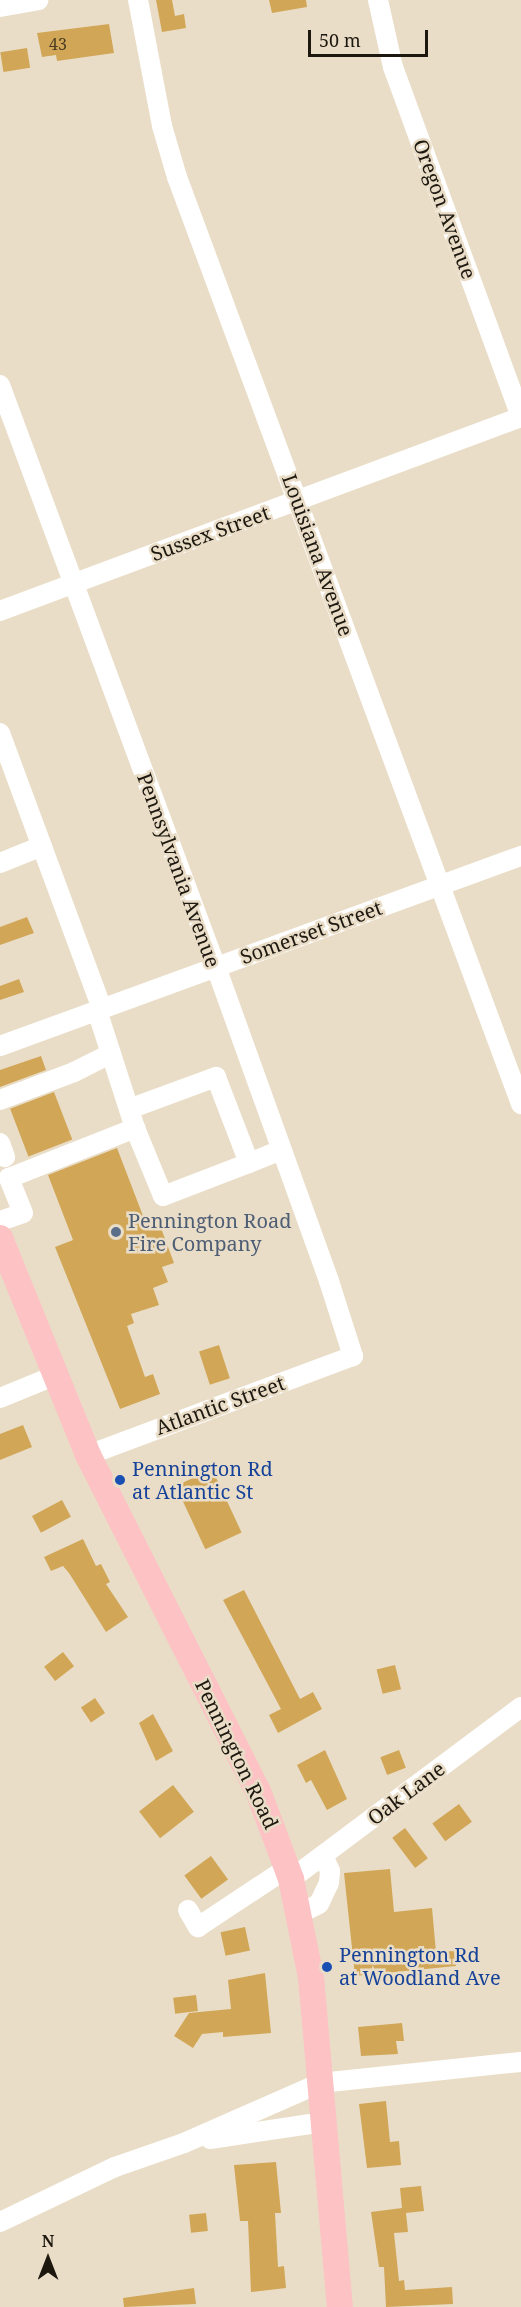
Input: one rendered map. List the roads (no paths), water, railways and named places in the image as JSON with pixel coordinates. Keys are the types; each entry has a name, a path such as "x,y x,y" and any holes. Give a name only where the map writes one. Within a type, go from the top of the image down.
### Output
{"main road":[{"name":"Pennington Road","path":"0,1238 54,1376 88,1455 258,1791 289,1874 311,1977 340,2307"}],"street":[{"path":"0,7 38,0"},
{"name":"Louisiana Avenue","path":"138,0 162,126 177,177 521,1104"},
{"name":"Oregon Avenue","path":"378,0 393,67 521,417"},
{"name":"Pennsylvania Avenue","path":"0,385 216,967 353,1356"},
{"name":"Sussex Street","path":"0,611 521,417"},
{"path":"0,733 99,1010 110,1054 135,1128 163,1196 282,1150"},
{"path":"0,863 42,846"},
{"name":"Somerset Street","path":"0,1046 521,856"},
{"path":"0,1100 74,1072 110,1054"},
{"path":"129,1109 216,1077 249,1164"},
{"path":"0,1221 23,1213 9,1178 135,1128"},
{"name":"Atlantic Street","path":"88,1455 353,1356"},
{"path":"0,1398 54,1376"},
{"name":"Oak Lane","path":"188,1910 198,1927 323,1855 521,1707"},
{"path":"299,1914 319,1904 329,1883 330,1871 323,1855"},
{"path":"0,2222 115,2167 184,2143 320,2084 521,2062"},
{"path":"184,2143 324,2122"}],"place":[{"name":"Pennington Road Fire Company","path":"116,1232"},
{"name":"Pennington Rd at Atlantic St","path":"120,1480"},
{"name":"Pennington Rd at Woodland Ave","path":"327,1967"}]}
